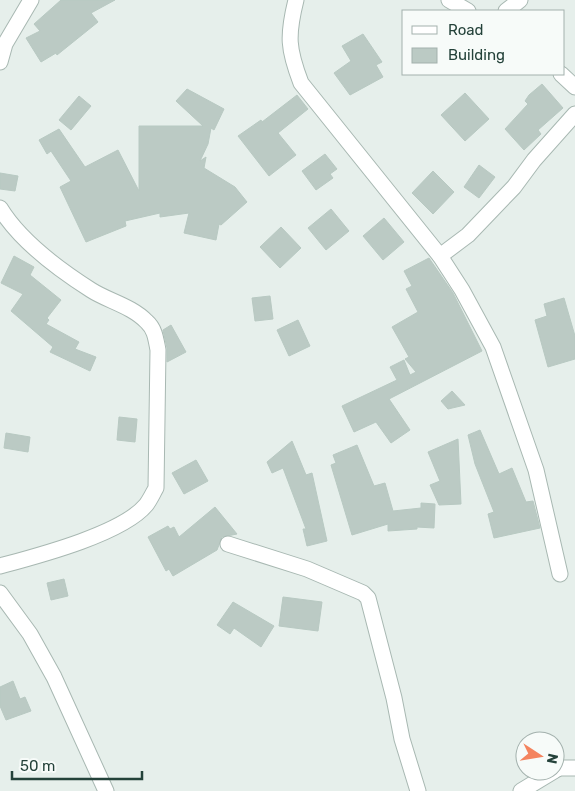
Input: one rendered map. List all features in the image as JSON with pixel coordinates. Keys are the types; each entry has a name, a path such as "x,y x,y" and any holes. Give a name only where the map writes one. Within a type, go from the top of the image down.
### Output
{"street":[{"path":"0,62 5,44 31,0"},
{"path":"296,0 290,24 290,54 301,82 440,256 462,290 493,347 536,470 560,574"},
{"path":"449,0 466,10"},
{"path":"507,10 520,0"},
{"path":"562,75 575,87"},
{"path":"440,256 468,235 514,186 575,114"},
{"path":"0,208 10,224 45,256 91,290 127,308 147,321 155,333 158,350 156,488 145,506 119,524 68,546 0,566"},
{"path":"228,544 307,569 363,593 368,598 394,698 402,739 418,791"},
{"path":"0,593 30,634 54,677 106,791"},
{"path":"521,791 538,781"}],"building":[{"path":"61,0 115,0 91,13 98,22 57,55 56,53 41,62 26,38 40,31 34,24"},
{"path":"363,34 382,62 376,65 383,77 350,95 334,73 351,61 342,46"},
{"path":"542,84 563,108 538,130 541,134 524,150 505,129 528,104 525,101 529,95"},
{"path":"187,89 224,109 214,130 211,128 208,144 200,161 206,157 204,168 235,187 247,202 221,225 219,224 216,240 184,233 189,213 160,217 160,213 125,221 126,226 86,242 60,187 71,181 51,151 47,154 39,140 59,129 85,167 118,150 139,191 139,126 203,126 176,101"},
{"path":"465,93 489,119 465,141 441,115"},
{"path":"297,95 308,109 278,133 296,155 269,176 238,136 261,120 262,122"},
{"path":"79,96 91,106 71,130 59,120"},
{"path":"325,154 337,169 330,174 333,178 316,190 302,171"},
{"path":"479,165 495,177 479,198 464,187"},
{"path":"433,171 454,192 433,214 412,193"},
{"path":"0,173 18,176 15,191 0,189"},
{"path":"331,209 349,231 326,250 308,228"},
{"path":"384,218 404,242 383,260 363,236"},
{"path":"281,227 301,248 280,268 260,247"},
{"path":"14,256 34,267 30,275 61,300 47,318 49,320 46,324 79,342 75,349 96,357 90,371 50,352 53,347 11,311 23,294 1,283"},
{"path":"429,258 453,293 482,351 389,399 410,430 391,443 376,422 354,432 342,406 397,380 390,367 404,360 410,375 416,372 405,359 409,357 392,327 418,312 406,289 412,286 404,271"},
{"path":"270,296 273,319 255,321 252,298"},
{"path":"564,298 575,336 575,359 548,367 535,320 547,316 544,304"},
{"path":"298,320 310,346 289,356 277,330"},
{"path":"171,325 186,352 167,362 167,348 163,330"},
{"path":"452,391 465,405 448,409 441,401"},
{"path":"119,417 137,419 135,442 117,440"},
{"path":"480,430 499,474 512,468 526,502 533,501 540,528 494,538 488,514 494,512 475,464 468,435"},
{"path":"6,433 30,437 28,452 4,448"},
{"path":"458,439 461,504 439,505 430,485 440,481 428,452"},
{"path":"292,441 306,475 312,473 327,541 307,546 303,529 306,529 283,468 272,473 267,462"},
{"path":"357,445 374,486 385,483 393,511 421,508 421,503 435,504 434,528 417,527 417,529 388,531 388,524 352,535 331,465 336,463 333,455"},
{"path":"196,460 208,481 184,494 172,473"},
{"path":"215,507 237,534 222,537 217,550 173,576 169,569 166,571 148,537 168,526 170,529 174,527 179,537"},
{"path":"64,579 68,596 51,600 47,583"},
{"path":"283,597 322,602 318,631 279,626"},
{"path":"233,602 274,626 261,647 234,628 230,634 217,625"},
{"path":"13,681 20,699 25,697 31,711 6,720 0,706 0,687"}]}
